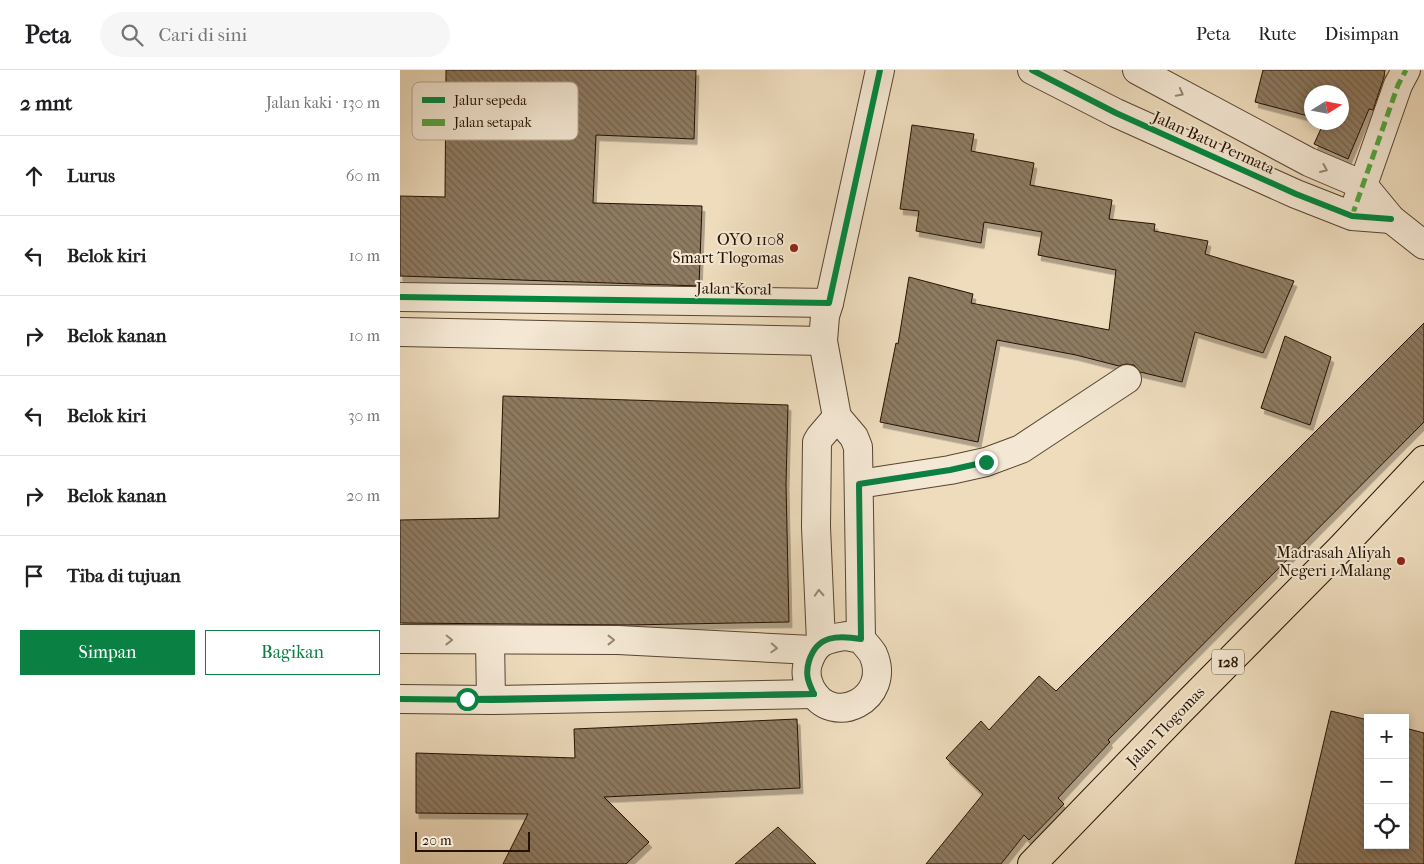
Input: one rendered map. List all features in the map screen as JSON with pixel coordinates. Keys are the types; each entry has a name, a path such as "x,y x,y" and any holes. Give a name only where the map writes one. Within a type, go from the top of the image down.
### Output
{"main road":[{"name":"Jalan Tlogomas","path":"1032,864 1178,712 1342,548 1424,460"}],"street":[{"path":"838,417 820,437 818,442 816,527 817,646 806,669 808,682 814,694 826,704 841,708 856,706 868,697 876,683 877,668 872,653 861,639 858,447 854,437 838,417 823,341 825,316 880,70"},
{"name":"Jalan Batu Permata","path":"1032,70 1116,113 1288,190 1352,216 1391,218"},
{"name":"Jalan Batu Permata","path":"1137,70 1309,162 1363,185 1391,218 1424,245"},
{"path":"1352,216 1398,85 1406,70"},
{"name":"Jalan Koral","path":"400,297 829,302"},
{"path":"400,332 823,341"},
{"path":"859,484 950,470 986,462 1021,449 1127,379"},
{"path":"400,639 618,640 817,646 830,639 846,636 861,639"},
{"path":"490,640 491,700"},
{"path":"400,698 491,700 814,694"}],"building":[{"path":"446,70 696,70 694,139 596,135 593,203 702,206 699,286 400,276 400,196 445,197 445,140 578,140 578,82 446,82"},
{"path":"1263,70 1385,70 1373,110 1369,109 1348,159 1314,144 1320,130 1349,130 1349,85 1304,85 1304,115 1255,102"},
{"path":"912,125 974,134 971,151 1034,163 1030,185 1112,200 1109,219 1155,224 1154,231 1208,241 1205,254 1294,281 1263,353 1195,332 1182,382 1140,372 1134,365 1126,364 1119,366 1076,355 997,340 978,442 880,422 896,343 898,344 909,277 973,294 971,303 1109,330 1116,270 1038,255 1042,232 984,222 981,243 916,231 919,211 900,209"},
{"path":"1424,323 1424,422 1108,740 1110,742 1058,798 1064,804 1029,840 1024,835 1001,864 926,864 983,794 946,758 981,721 989,730 1039,676 1056,691"},
{"path":"1285,336 1331,357 1310,425 1261,408"},
{"path":"503,396 788,405 786,484 789,622 627,625 400,623 400,520 499,518"},
{"path":"1331,711 1364,719 1364,849 1409,849 1409,729 1424,733 1424,864 1295,864"},
{"path":"797,719 800,788 604,797 649,842 626,864 503,864 528,814 416,813 416,753 575,758 574,729"},
{"path":"778,827 816,864 735,864"}],"marked path":[{"path":"1352,216 1398,85 1406,70"}],"cycle path":[{"path":"400,297 829,303 880,70"},
{"path":"1032,70 1116,113 1296,194 1352,216 1391,219"},
{"path":"400,699 491,700 814,694"}],"place":[{"name":"OYO 1108 Smart Tlogomas","path":"794,248"},
{"name":"Madrasah Aliyah Negeri 1 Malang","path":"1401,561"}],"route":[{"path":"467,699 814,694 808,682 806,669 812,650 821,642 830,639 846,636 861,639 859,484 924,475 986,462"}]}
